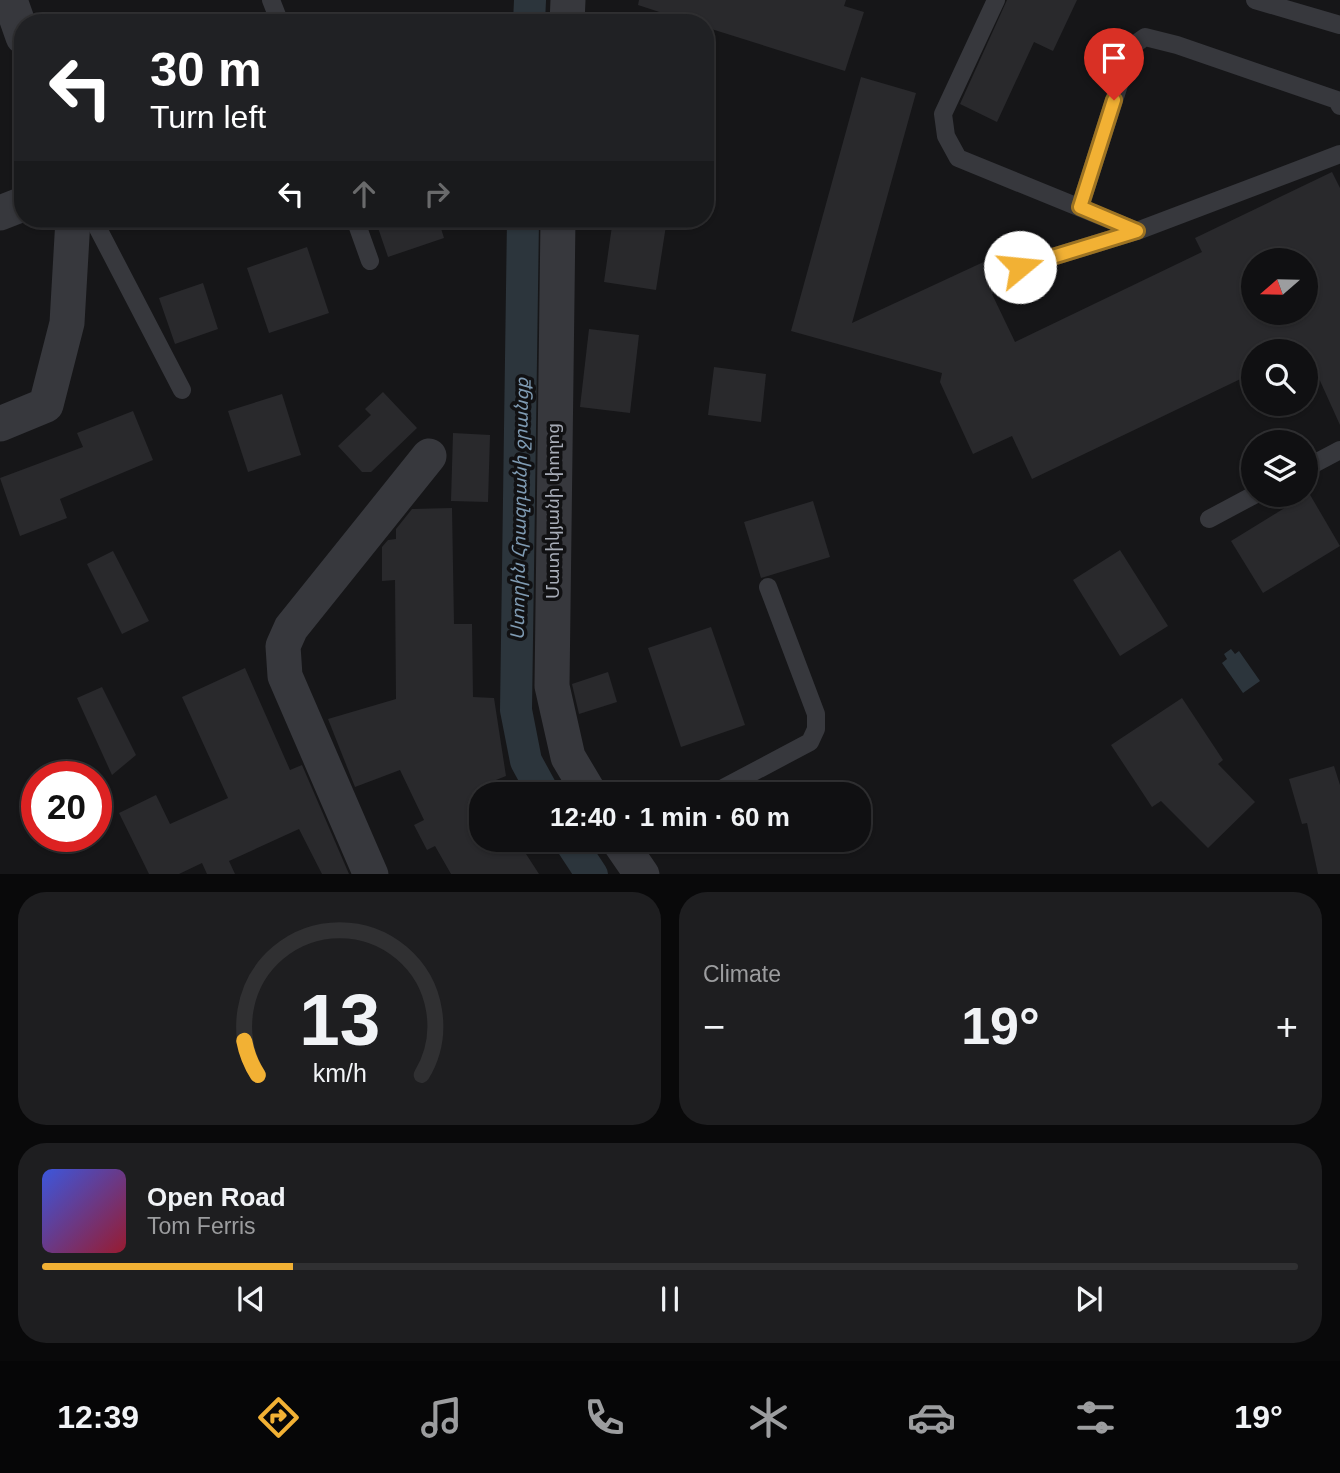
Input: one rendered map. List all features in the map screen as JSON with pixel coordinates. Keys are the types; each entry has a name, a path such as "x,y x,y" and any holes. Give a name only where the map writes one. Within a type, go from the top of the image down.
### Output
{"street":[{"path":"0,424 46,405 67,324 73,228"},
{"name":"Մատիկյանի փողոց","path":"558,228 552,686 568,757 583,782"},
{"path":"371,874 285,676 283,646 291,628 429,456"},
{"path":"626,852 642,874"}],"lane":[{"path":"996,0 943,114 946,136 958,158 1137,231"},
{"path":"1255,0 1340,25"},
{"path":"1080,207 1131,47 1145,37 1339,97"},
{"path":"1020,267 1137,231 1340,154"},
{"path":"98,228 182,390"},
{"path":"358,228 370,261"},
{"path":"1318,462 1340,450"},
{"path":"1209,519 1241,502"},
{"path":"735,782 810,742 816,729 816,714 768,587"}],"shaded area":[{"path":"1231,649 1235,654 1239,651 1260,681 1243,693 1222,663 1227,659 1224,654"}],"building":[{"path":"639,0 846,0 844,6 864,12 845,71 714,30 714,14 666,14 638,5"},
{"path":"1007,0 1077,0 1053,51 1034,42 997,122 960,104"},
{"path":"861,77 916,93 852,323 990,259 1004,289 992,294 1015,342 1202,252 1195,238 1332,172 1340,188 1340,425 1318,376 1318,339 1241,339 1241,379 1032,479 1012,436 973,454 940,382 942,373 791,331"},
{"path":"378,228 441,228 444,238 388,257"},
{"path":"612,228 666,228 656,290 604,282"},
{"path":"307,247 329,313 269,333 247,268"},
{"path":"203,283 218,329 175,344 159,298"},
{"path":"589,329 639,335 630,413 580,407"},
{"path":"714,367 766,374 761,422 708,415"},
{"path":"383,392 417,428 371,472 362,472 338,446 371,415 365,409"},
{"path":"282,394 301,455 248,472 228,411"},
{"path":"133,411 153,460 60,499 67,518 20,536 0,478 83,447 77,433"},
{"path":"453,433 490,435 488,502 451,501"},
{"path":"813,501 830,557 761,578 744,522"},
{"path":"1286,507 1317,507 1340,546 1263,593 1231,541"},
{"path":"452,508 454,624 472,624 473,697 494,698 506,776 496,780 497,782 469,782 469,852 525,852 539,874 451,874 435,846 427,850 414,825 424,820 400,770 355,787 328,719 396,699 395,580 382,581 382,547 388,540 396,539 396,529 412,509"},
{"path":"1120,550 1168,626 1120,656 1073,580"},
{"path":"113,551 149,621 122,634 87,564"},
{"path":"711,627 745,725 681,747 648,648"},
{"path":"245,668 290,770 302,765 349,874 322,874 299,829 229,861 235,874 207,874 202,863 179,874 149,874 119,813 156,795 170,824 228,798 182,697"},
{"path":"608,672 617,702 579,714 572,684"},
{"path":"102,687 136,755 112,775 112,761 106,761 77,698"},
{"path":"1182,698 1223,760 1218,764 1255,802 1208,848 1161,801 1152,807 1111,745"},
{"path":"1334,766 1340,785 1340,874 1318,874 1307,823 1302,824 1289,779"}],"waterway":[{"name":"Ստորին Հրազդանի ջրանցք","path":"529,14 530,0"},
{"name":"Ստորին Հրազդանի ջրանցք","path":"523,228 516,710 526,761 537,782"},
{"name":"Ստորին Հրազդանի ջրանցք","path":"577,852 591,874"}],"route":[{"path":"1020,267 1137,231 1080,207 1114,100"}]}
